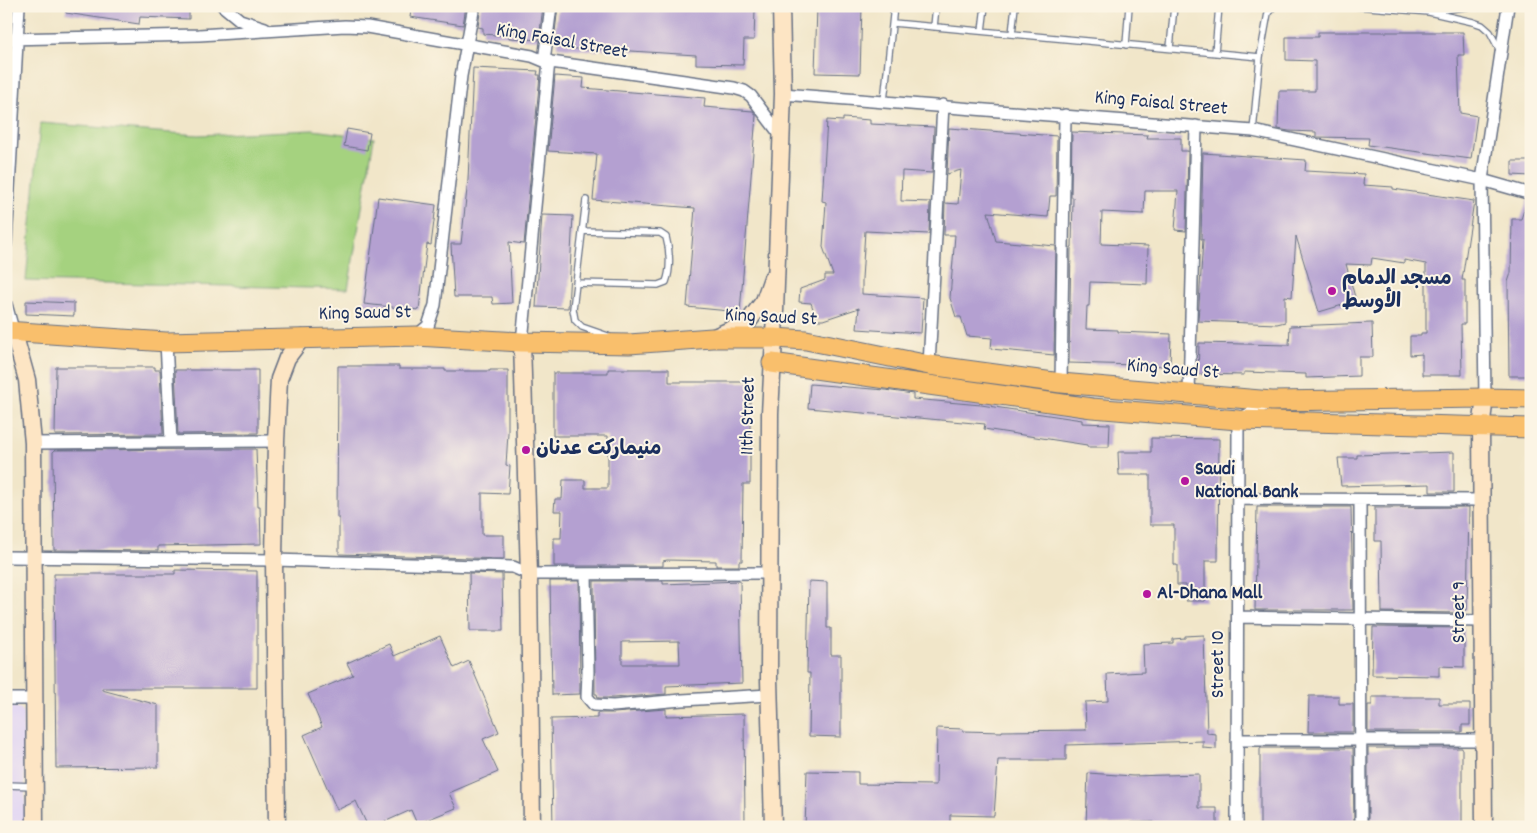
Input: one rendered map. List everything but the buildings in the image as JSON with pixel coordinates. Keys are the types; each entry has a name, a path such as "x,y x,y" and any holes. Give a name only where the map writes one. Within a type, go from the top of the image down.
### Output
{"main road":[{"name":"King Saud St","path":"10,332 166,342 416,336 522,342 629,344 712,338 774,338 806,340 929,365 1061,384 1272,401 1531,399"},
{"path":"772,363 1092,408 1238,420 1531,428"}],"street":[{"path":"6,244 11,39 19,6"},
{"path":"223,6 240,20 269,29 286,30"},
{"path":"416,336 428,326 435,305 446,194 461,76 474,6"},
{"path":"532,827 529,574 522,342 550,6"},
{"name":"11th Street","path":"772,827 769,573 772,363 782,94 781,6"},
{"path":"1485,398 1482,180 1508,6"},
{"name":"King Faisal Street","path":"286,30 345,26 367,27 532,56 546,61 739,90 751,96 781,136"},
{"path":"11,39 286,30"},
{"name":"King Faisal Street","path":"782,94 884,100 1253,131 1482,180 1531,194"},
{"path":"929,365 943,105"},
{"path":"1061,384 1065,115"},
{"path":"1189,394 1196,126"},
{"path":"712,338 748,322 764,301 777,267"},
{"path":"6,304 10,332 27,380 33,443 35,827"},
{"path":"277,827 274,560 279,379 287,358 302,338"},
{"path":"166,342 171,442"},
{"name":"Street 9","path":"1484,827 1481,428 1485,398"},
{"path":"1238,420 1272,401"},
{"name":"Street 10","path":"1237,827 1238,420"},
{"path":"33,443 276,442"},
{"path":"1238,499 1482,500"},
{"path":"1360,500 1361,827"},
{"path":"6,557 274,560 513,567 529,574 769,573"},
{"path":"586,574 587,697 594,705 613,706 769,695"},
{"path":"1238,617 1481,621"},
{"path":"6,699 35,699"},
{"path":"1237,740 1483,740"}],"lane":[{"path":"884,100 894,6"},
{"path":"934,27 936,6"},
{"path":"982,31 985,6"},
{"path":"1012,34 1015,6"},
{"path":"1126,44 1130,6"},
{"path":"1170,48 1174,6"},
{"path":"1215,53 1220,6"},
{"path":"1253,131 1260,57 1268,13 1274,6"},
{"path":"1356,6 1429,12 1473,22 1482,25 1490,32 1501,54"},
{"path":"1429,12 1472,6"},
{"path":"893,23 1260,57"},
{"path":"586,200 573,309 575,320 582,327 629,344"},
{"path":"576,283 658,285 666,282 668,275 668,246 666,237 660,233 582,231"},
{"path":"6,785 35,786"}],"shaded area":[{"path":"6,707 21,709 23,713 26,827 6,827"}],"green space":[{"path":"40,123 198,135 313,130 374,138 348,289 26,281"}],"place":[{"name":"مسجد الدمام الأوسط","path":"1332,291"},
{"name":"منيماركت عدنان","path":"526,450"},
{"name":"Saudi National Bank","path":"1185,481"},
{"name":"Al-Dhana Mall","path":"1147,594"}]}
